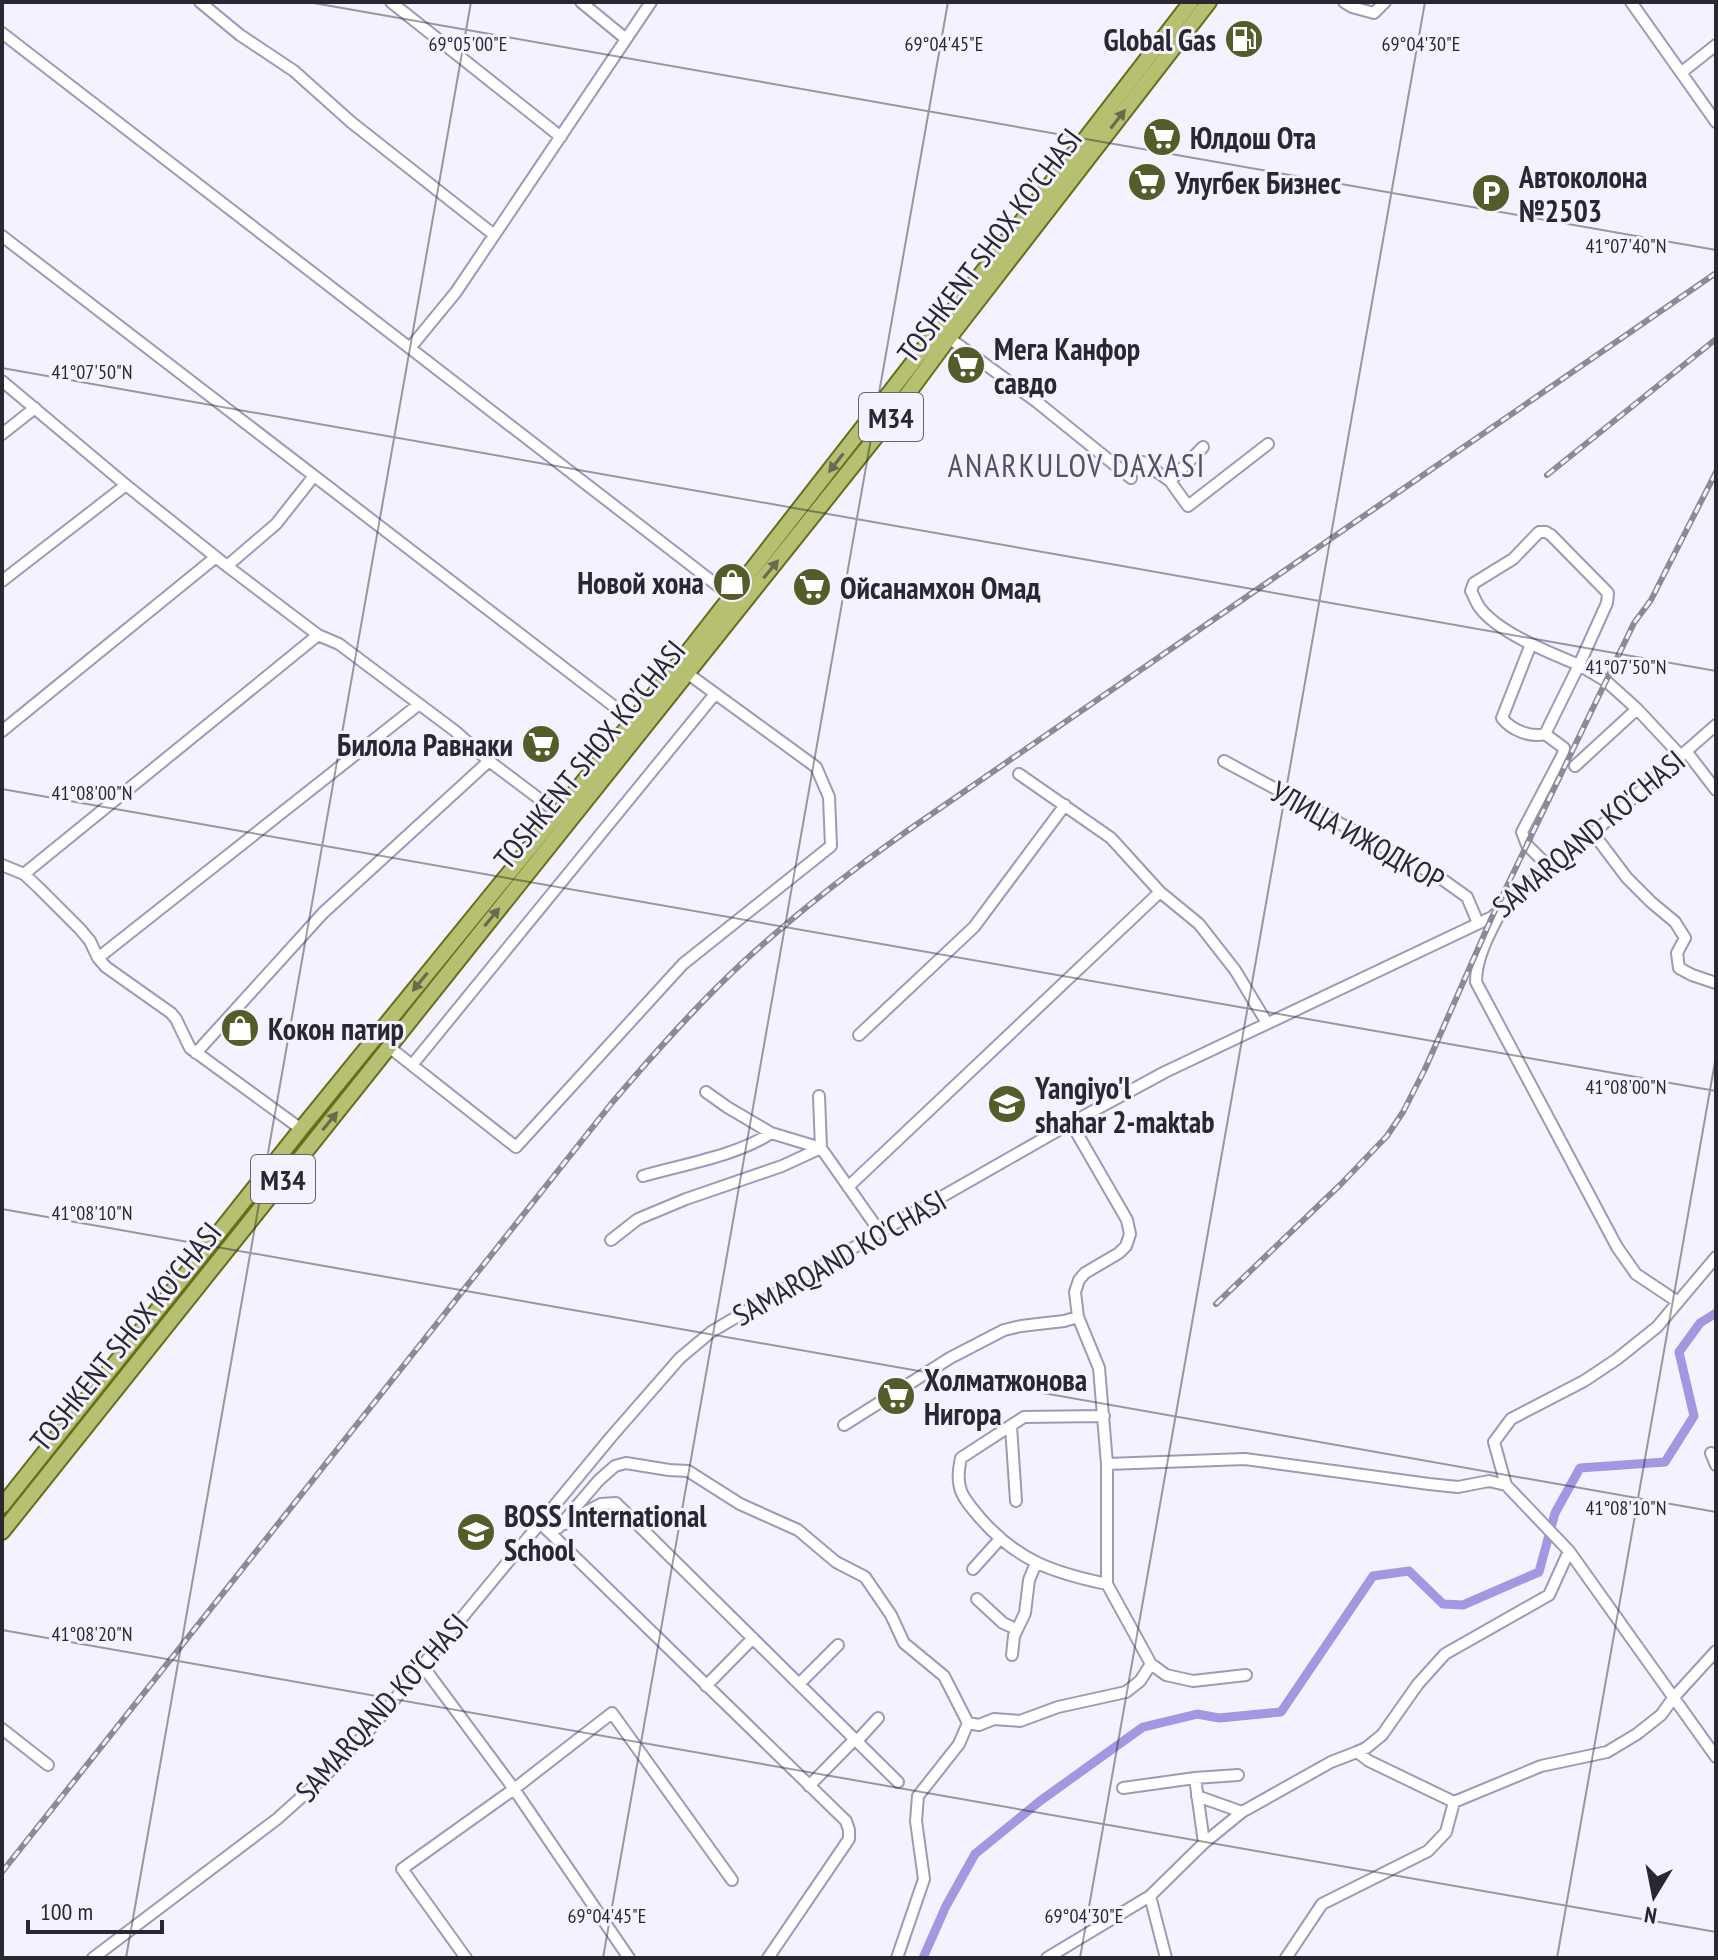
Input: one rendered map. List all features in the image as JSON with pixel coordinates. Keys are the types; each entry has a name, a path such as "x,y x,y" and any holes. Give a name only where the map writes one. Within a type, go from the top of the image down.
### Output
{"main road":[{"name":"TOSHKENT SHOX KO'CHASI","path":"2,1532 389,1047 595,778 633,721 1191,2"},
{"name":"TOSHKENT SHOX KO'CHASI","path":"2,1506 301,1129 558,813 595,778 687,673 875,438 1209,2"}],"street":[{"path":"200,2 240,35 294,71 351,122 493,234"},
{"path":"391,2 561,137"},
{"path":"581,2 626,39"},
{"path":"410,348 456,292 651,2"},
{"path":"1344,2 1374,13 1385,2"},
{"path":"1631,2 1716,122"},
{"path":"2,33 731,596"},
{"path":"1682,72 1716,45"},
{"path":"2,236 633,721"},
{"path":"949,338 1037,402 1131,478"},
{"path":"2,381 227,566 318,635 339,644 558,813"},
{"path":"2,434 35,408"},
{"path":"1143,462 1170,481 1188,506 1268,444"},
{"path":"1170,481 1203,447"},
{"path":"227,566 276,524 314,476"},
{"path":"2,581 126,485"},
{"path":"1531,644 1502,718 1508,727 1538,736 1545,734 1579,665 1607,603 1608,593 1546,532 1539,532 1513,559 1474,583 1471,591 1481,610 1500,626 1531,644 1579,665 1606,681 1683,753 1716,790"},
{"path":"2,731 216,557"},
{"path":"24,874 318,635"},
{"path":"389,1047 516,1147 683,964 831,846 829,797 816,767 687,673"},
{"path":"412,1065 715,694"},
{"path":"98,958 418,705"},
{"path":"1575,766 1637,709"},
{"name":"SAMARQAND KO'CHASI","path":"93,1958 265,1828 314,1787 371,1728 657,1384 696,1345 728,1321 880,1232 1165,1072 1492,917 1716,725"},
{"path":"1545,734 1564,748 1563,754 1522,832 1527,845 1549,867"},
{"path":"196,1053 323,913 489,761"},
{"name":"УЛИЦА ИЖОДКОР","path":"1224,761 1439,877 1467,897 1478,923"},
{"path":"1019,774 1111,838 1160,892 1199,924 1235,970 1267,1023"},
{"path":"859,1035 974,927 1065,805"},
{"path":"1593,833 1627,878 1675,922 1685,938 1677,953 1679,968 1716,983"},
{"path":"2,865 24,874 80,929 106,967 171,1013 187,1044 196,1053 301,1129"},
{"path":"848,1187 1160,892"},
{"path":"1504,906 1476,968 1476,982 1617,1247 1636,1274 1678,1302"},
{"path":"706,1092 771,1133 821,1148"},
{"path":"819,1096 821,1148 880,1232"},
{"path":"1071,1123 1127,1220 1130,1234 1123,1250 1088,1270 1079,1280 1075,1292 1078,1317 1099,1368 1107,1464 1107,1584 1151,1664 1166,1675 1193,1681 1246,1675"},
{"path":"643,1176 733,1151 771,1133"},
{"path":"611,1240 638,1219 782,1166 821,1148"},
{"path":"1716,1257 1657,1327 1584,1381 1511,1419 1494,1442 1506,1485 1569,1551 1716,1757"},
{"path":"844,1425 950,1358 1004,1330 1078,1317"},
{"path":"1104,1416 1024,1417 961,1458 957,1475 964,1499 1009,1548 1036,1563 1077,1578 1107,1584"},
{"path":"1011,1426 1016,1501"},
{"path":"1711,1453 1716,1465"},
{"path":"1107,1464 1245,1459 1458,1487 1489,1481 1506,1485"},
{"path":"555,1531 615,1466 626,1463 688,1471 740,1504 798,1530 836,1562 865,1577 891,1615 904,1643 944,1676 968,1723"},
{"path":"555,1531 601,1504 616,1503 898,1782"},
{"path":"540,1523 555,1531 706,1686 846,1821 849,1839 768,1958"},
{"path":"973,1569 1000,1539"},
{"path":"1047,1958 1150,1896 1204,1843 1242,1812 1331,1762 1366,1748 1382,1735 1418,1684 1445,1654 1549,1595 1569,1551"},
{"path":"1012,1655 1016,1629 1025,1613 1029,1580 1036,1563"},
{"path":"977,1599 1003,1623 1016,1629"},
{"path":"706,1686 753,1638"},
{"path":"799,1684 838,1645"},
{"path":"1357,1752 1369,1761 1454,1802 1541,1766 1607,1752 1661,1715 1716,1651"},
{"path":"968,1723 979,1725 994,1719 1020,1721 1058,1707 1126,1692 1140,1681 1151,1664"},
{"path":"422,1665 514,1789 629,1958"},
{"path":"466,1958 402,1869 514,1789 612,1713 732,1880"},
{"path":"809,1786 878,1718"},
{"path":"897,1958 924,1879 916,1821 918,1796 959,1744 968,1723"},
{"path":"2,1729 48,1765"},
{"path":"1123,1788 1238,1775"},
{"path":"1195,1778 1204,1843"},
{"path":"1197,1796 1242,1812"},
{"path":"1286,1958 1322,1904 1428,1851 1446,1832 1454,1802"},
{"path":"1150,1896 1166,1958"}],"waterway":[{"path":"923,1958 946,1906 975,1854 1040,1801 1143,1727 1197,1714 1219,1718 1281,1712 1373,1576 1409,1571 1443,1604 1463,1605 1539,1572 1555,1513 1580,1468 1665,1462 1694,1416 1679,1352 1700,1323 1716,1313"}],"railway":[{"path":"2,1872 611,1104 706,998 740,965 822,895 907,831 1716,273"},
{"path":"1547,475 1716,339"},
{"path":"1216,1304 1341,1184 1387,1136 1403,1112 1492,917 1634,623 1651,600 1716,472"}],"place":[{"name":"Global Gas","path":"1244,39"},
{"name":"Юлдош Ота","path":"1162,137"},
{"name":"Улугбек Бизнес","path":"1147,182"},
{"name":"Автоколона №2503","path":"1491,193"},
{"name":"Мега Канфор савдо","path":"966,365"},
{"name":"Новой хона","path":"732,582"},
{"name":"Ойсанамхон Омад","path":"812,587"},
{"name":"Билола Равнаки","path":"541,744"},
{"name":"Кокон патир","path":"240,1028"},
{"name":"Yangiyo'l shahar 2-maktab","path":"1007,1104"},
{"name":"Холматжонова Нигора","path":"896,1396"},
{"name":"BOSS International School","path":"476,1532"}],"district":[{"name":"ANARKULOV DAXASI","path":"1077,465"}]}
